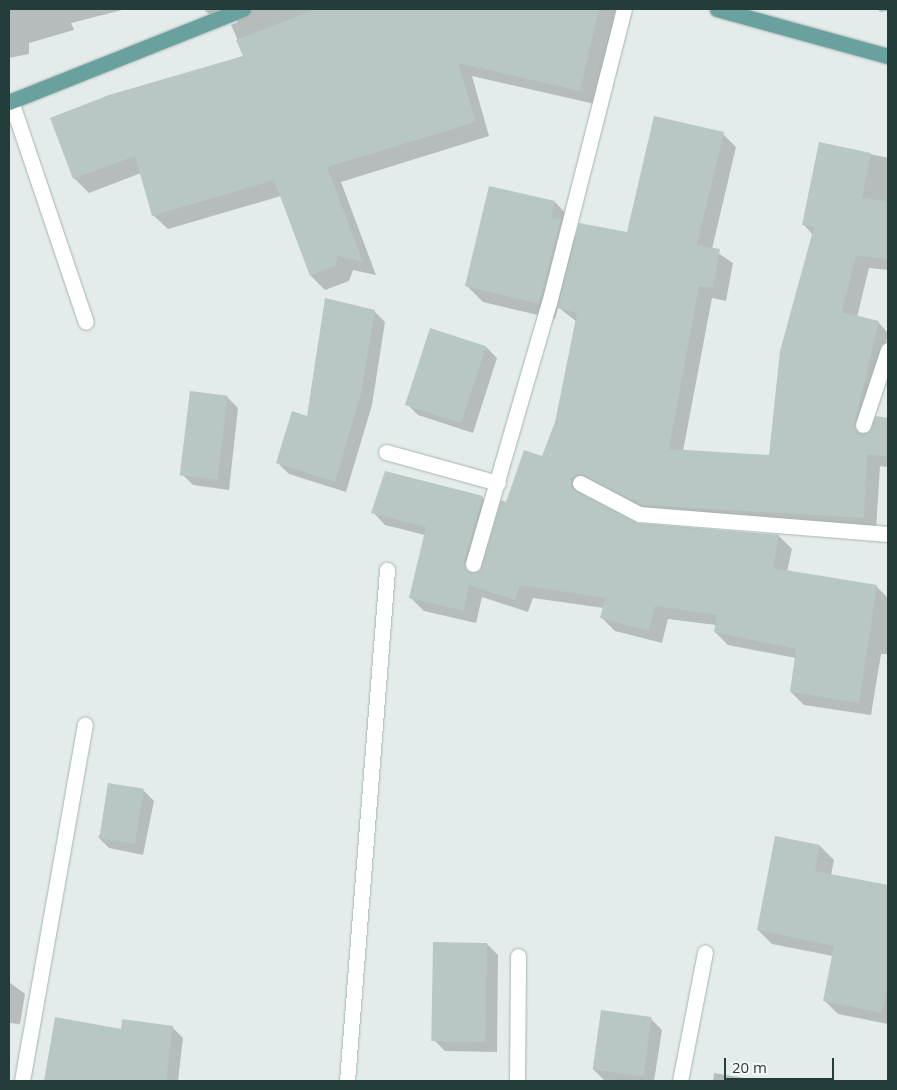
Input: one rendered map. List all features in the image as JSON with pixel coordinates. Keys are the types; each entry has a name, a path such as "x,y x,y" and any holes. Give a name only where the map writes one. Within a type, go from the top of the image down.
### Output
{"main road":[{"path":"10,102 243,9"},
{"path":"717,9 888,56"}],"street":[{"path":"473,564 498,483 624,9"},
{"path":"10,102 86,322"},
{"path":"863,426 888,350"},
{"path":"386,452 498,483"},
{"path":"580,483 639,514 888,534"},
{"path":"347,1081 387,570"},
{"path":"22,1081 85,725"},
{"path":"680,1081 705,952"},
{"path":"517,1081 518,956"}],"building":[{"path":"316,9 599,9 580,91 458,63 476,122 327,167 363,262 338,256 335,266 310,276 274,180 152,216 135,156 73,179 50,118 109,95 243,56 236,40"},
{"path":"654,116 724,132 697,245 720,249 713,288 699,286 669,449 769,455 780,351 814,227 802,225 819,142 871,153 862,198 888,201 888,259 856,256 842,312 879,321 854,426 865,434 876,416 888,418 888,457 867,454 864,518 642,505 580,474 572,478 572,488 638,523 779,535 773,568 877,585 859,703 790,692 796,649 714,632 717,615 655,606 649,631 600,618 605,598 520,585 515,600 469,585 464,611 409,598 426,527 371,513 385,471 483,496 464,562 470,573 480,570 501,500 506,502 524,450 542,456 555,422 577,313 557,308 579,223 627,232"},
{"path":"489,186 555,201 551,218 561,219 539,304 465,286"},
{"path":"325,298 375,310 361,394 335,482 276,463 292,411 307,416"},
{"path":"430,328 486,346 461,423 405,405"},
{"path":"190,391 228,396 217,480 180,475"},
{"path":"108,783 144,789 135,844 99,838"},
{"path":"775,836 820,845 815,871 888,885 888,983 882,1013 823,1001 834,946 757,930"},
{"path":"433,942 487,943 485,1042 431,1041"},
{"path":"601,1010 652,1017 643,1077 593,1069"},
{"path":"55,1017 121,1029 122,1019 173,1026 166,1081 44,1081"}]}
